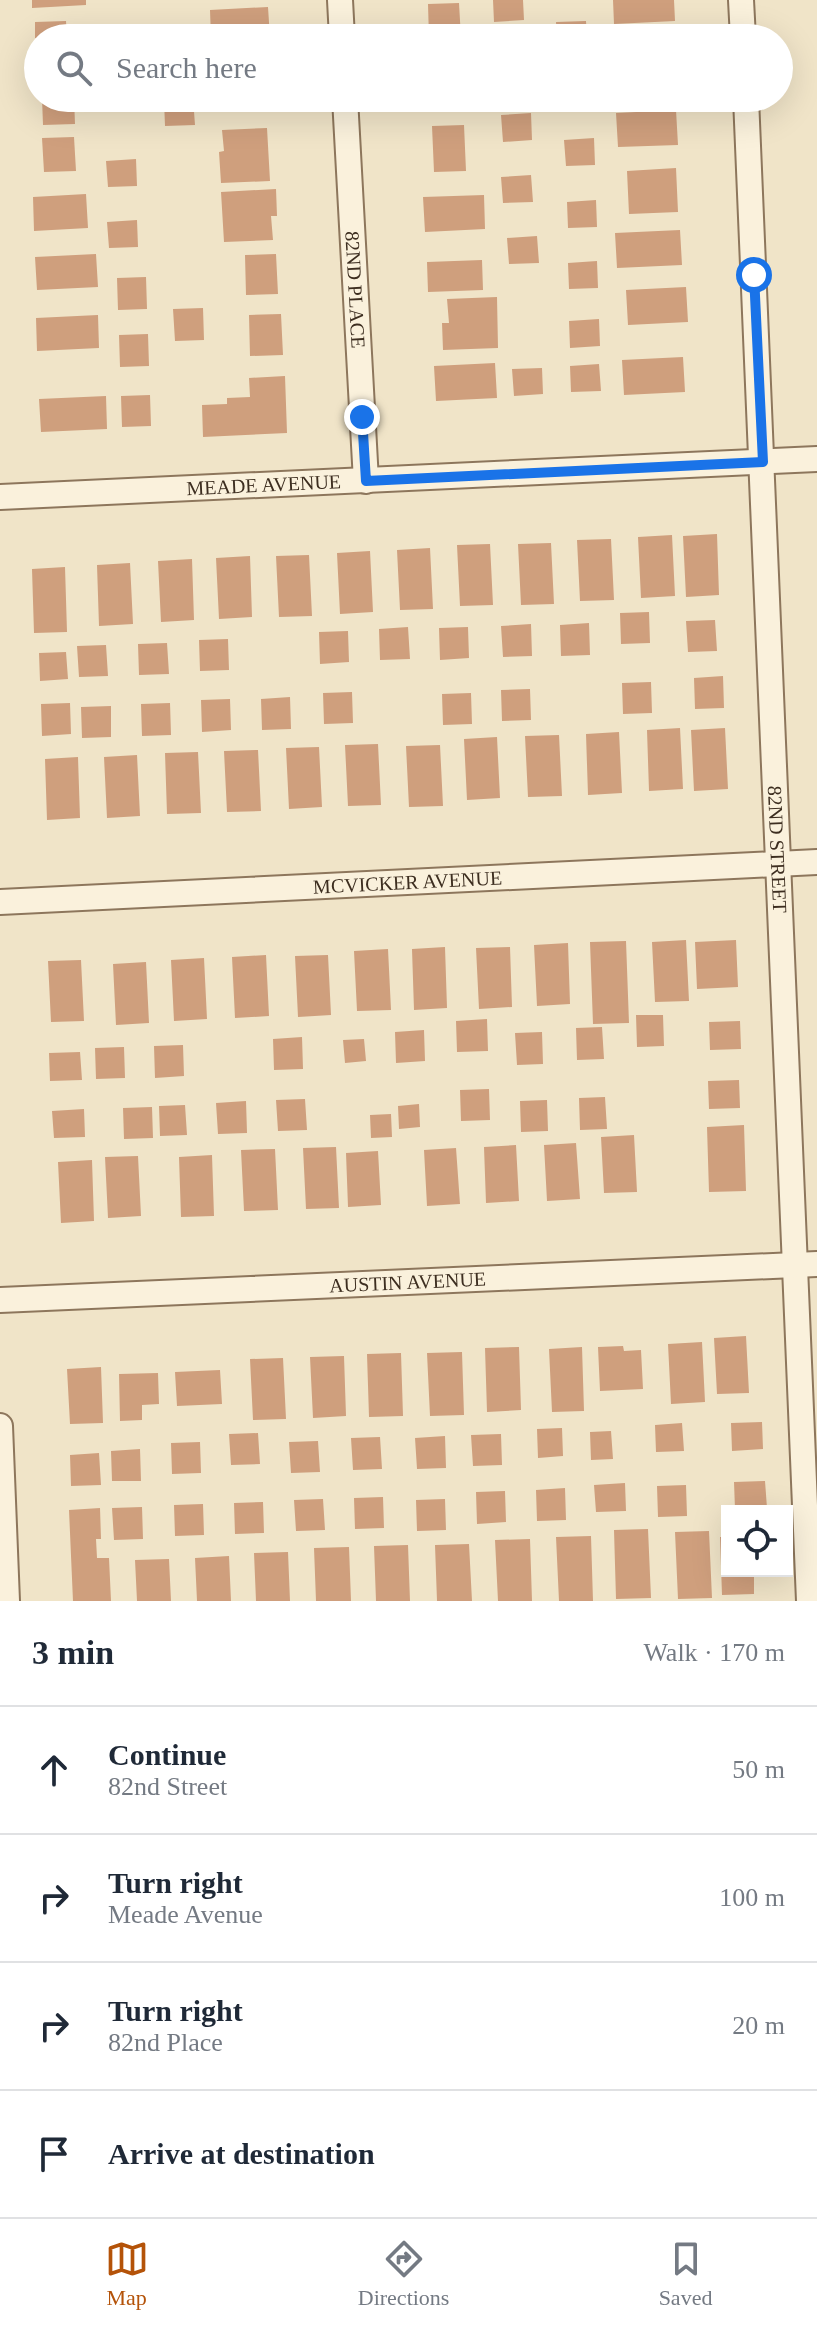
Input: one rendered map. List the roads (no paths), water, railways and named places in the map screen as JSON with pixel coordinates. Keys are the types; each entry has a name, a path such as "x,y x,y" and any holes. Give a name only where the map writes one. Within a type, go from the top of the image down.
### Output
{"street":[{"path":"340,0 341,24"},
{"path":"741,0 742,24"},
{"name":"82ND PLACE","path":"346,112 366,481"},
{"name":"82ND STREET","path":"747,112 780,864 806,1264 809,1601"},
{"name":"MEADE AVENUE","path":"0,497 817,459"},
{"name":"MCVICKER AVENUE","path":"0,902 817,862"},
{"name":"AUSTIN AVENUE","path":"0,1300 806,1264"},
{"path":"0,1426 7,1601"}]}
